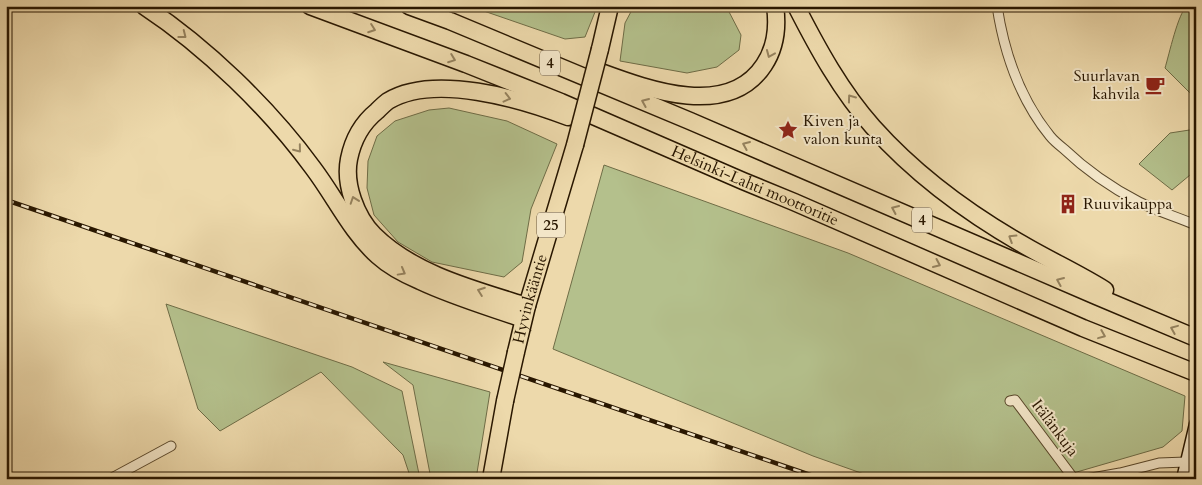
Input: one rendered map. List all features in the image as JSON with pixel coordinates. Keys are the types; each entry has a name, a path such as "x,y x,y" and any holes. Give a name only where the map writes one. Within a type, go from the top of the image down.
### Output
{"highway":[{"path":"144,6 201,49 265,110 314,168 364,241 379,257 399,271 438,290 525,312"},
{"name":"Helsinki-Lahti moottoritie","path":"310,6 466,64 560,102 1083,328 1196,373"},
{"name":"Helsinki-Lahti moottoritie","path":"409,6 690,121 1196,338"},
{"name":"Hyvinkääntie","path":"491,479 505,401 525,312 575,145 610,6"},
{"path":"450,22 554,55 641,86 686,96 704,96 734,91 759,73 770,58 774,46 776,17 774,6"},
{"path":"796,6 828,65 851,100 872,126 921,174 985,221 1022,244 1101,287 1153,320"},
{"path":"525,312 493,295 434,274 401,257 387,247 364,223 355,204 349,183 349,162 352,145 360,128 388,101 407,93 423,90 474,91 497,96 534,105 743,181"}],"street":[{"path":"996,6 1004,41 1023,95 1051,137 1075,160 1104,182 1139,202 1196,225"},
{"name":"Itälänkuja","path":"1010,401 1015,400 1074,479"},
{"path":"1183,479 1196,424"},
{"path":"110,479 171,446"},
{"path":"1086,479 1159,463 1186,462"}],"green space":[{"path":"477,6 596,6 585,37 565,39 478,9"},
{"path":"634,6 726,6 741,35 739,50 717,67 687,73 620,61 625,23"},
{"path":"1187,6 1196,6 1196,99 1165,68 1177,25"},
{"path":"449,108 507,121 557,144 531,209 522,262 504,277 432,262 398,242 374,215 367,188 368,161 377,136 395,121 429,110"},
{"path":"1196,129 1196,170 1172,190 1139,164 1170,133"},
{"path":"604,165 848,253 1185,396 1182,431 1163,447 1063,476 1065,479 878,479 813,456 553,349"},
{"path":"166,304 352,367 402,391 420,479 411,479 403,455 321,372 220,431 198,409"},
{"path":"383,362 490,392 476,479 431,479 413,385"}],"railway":[{"path":"6,200 822,479"}],"place":[{"name":"Suurlavan kahvila","path":"1155,85"},
{"name":"Kiven ja valon kunta","path":"788,130"},
{"name":"Ruuvikauppa","path":"1068,204"}]}
